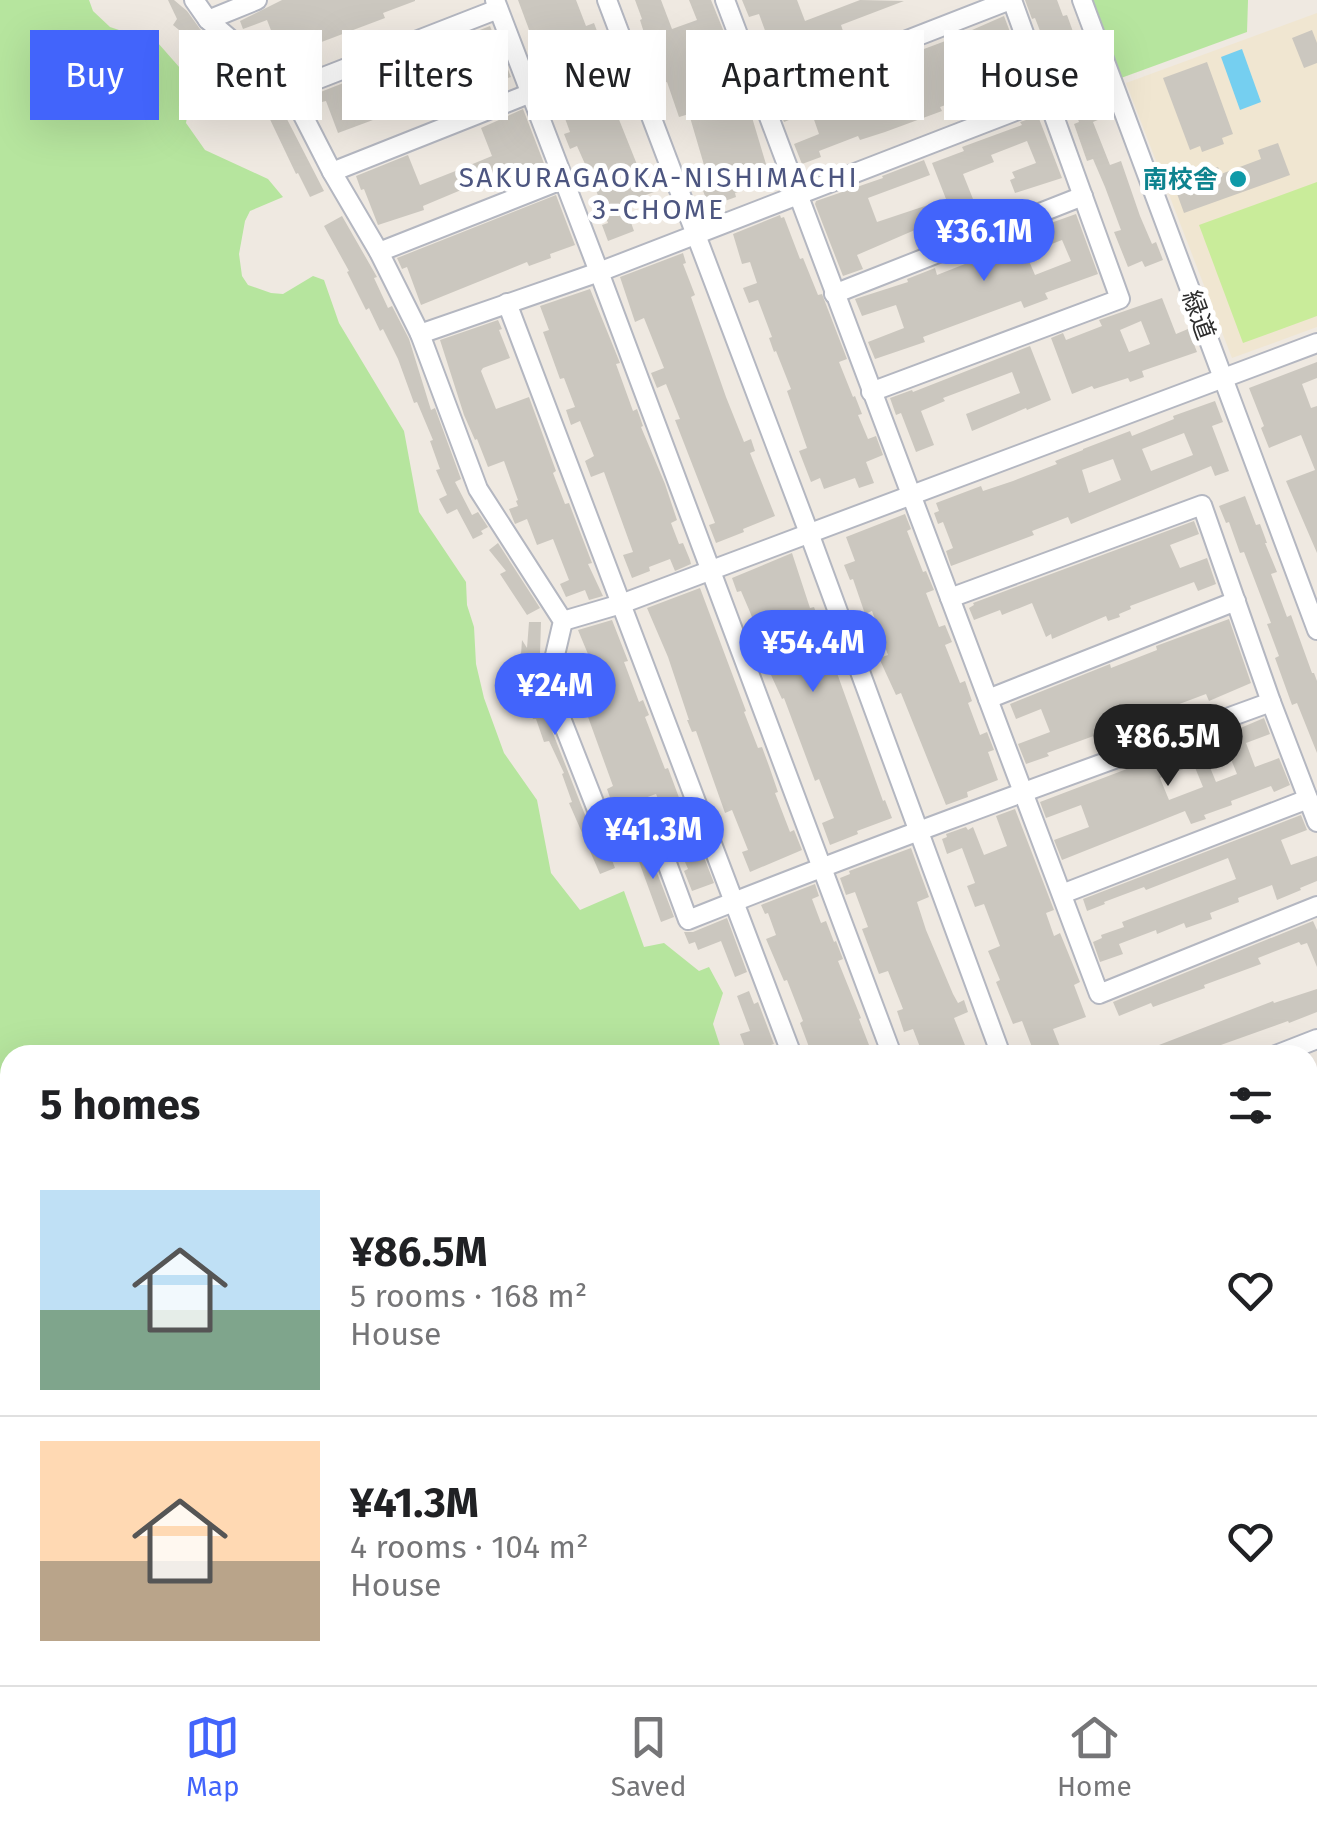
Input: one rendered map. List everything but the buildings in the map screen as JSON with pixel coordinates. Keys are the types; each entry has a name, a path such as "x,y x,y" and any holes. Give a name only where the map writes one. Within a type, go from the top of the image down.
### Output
{"street":[{"path":"194,0 220,30"},
{"path":"208,20 258,0"},
{"path":"607,0 997,1045"},
{"path":"725,0 736,30"},
{"path":"924,34 1011,0 1023,30"},
{"name":"緑道","path":"1082,0 1317,630"},
{"path":"322,77 497,5 528,85"},
{"path":"332,172 528,94"},
{"path":"305,120 420,334 478,489 563,621 548,685 610,843 654,828 688,920 821,866 1270,702"},
{"path":"541,120 888,1045"},
{"path":"770,120 1099,994 1317,906"},
{"path":"420,334 600,272 991,120"},
{"path":"871,392 1120,299 1057,120"},
{"path":"379,252 564,179"},
{"path":"834,294 1083,196"},
{"path":"508,303 788,1045"},
{"path":"563,621 621,604 1317,343"},
{"path":"950,598 1202,504 1270,702 1317,822"},
{"path":"988,699 1236,601"},
{"path":"1062,894 1308,799"}],"shaded area":[{"path":"1317,13 1317,327 1232,358 1126,83"}],"green space":[{"path":"0,0 89,0 93,11 119,30 30,30 30,120 159,120 159,44 179,67 179,120 187,120 205,150 268,179 283,197 250,211 239,254 242,276 248,285 283,294 313,276 324,280 339,323 404,431 419,512 466,582 484,698 504,753 537,800 551,873 580,910 624,891 644,947 664,943 699,971 709,967 723,993 713,1024 720,1045 0,1045"},
{"path":"1091,0 1248,0 1247,32 1121,78 1114,60 1114,30 1103,30"},
{"path":"1317,182 1317,316 1243,343 1199,225"}],"water":[{"path":"1242,49 1261,102 1240,110 1221,57"}],"place":[{"name":"南校舎","path":"1238,179"}],"district":[{"name":"SAKURAGAOKA-NISHIMACHI 3-CHOME","path":"659,193"}]}
